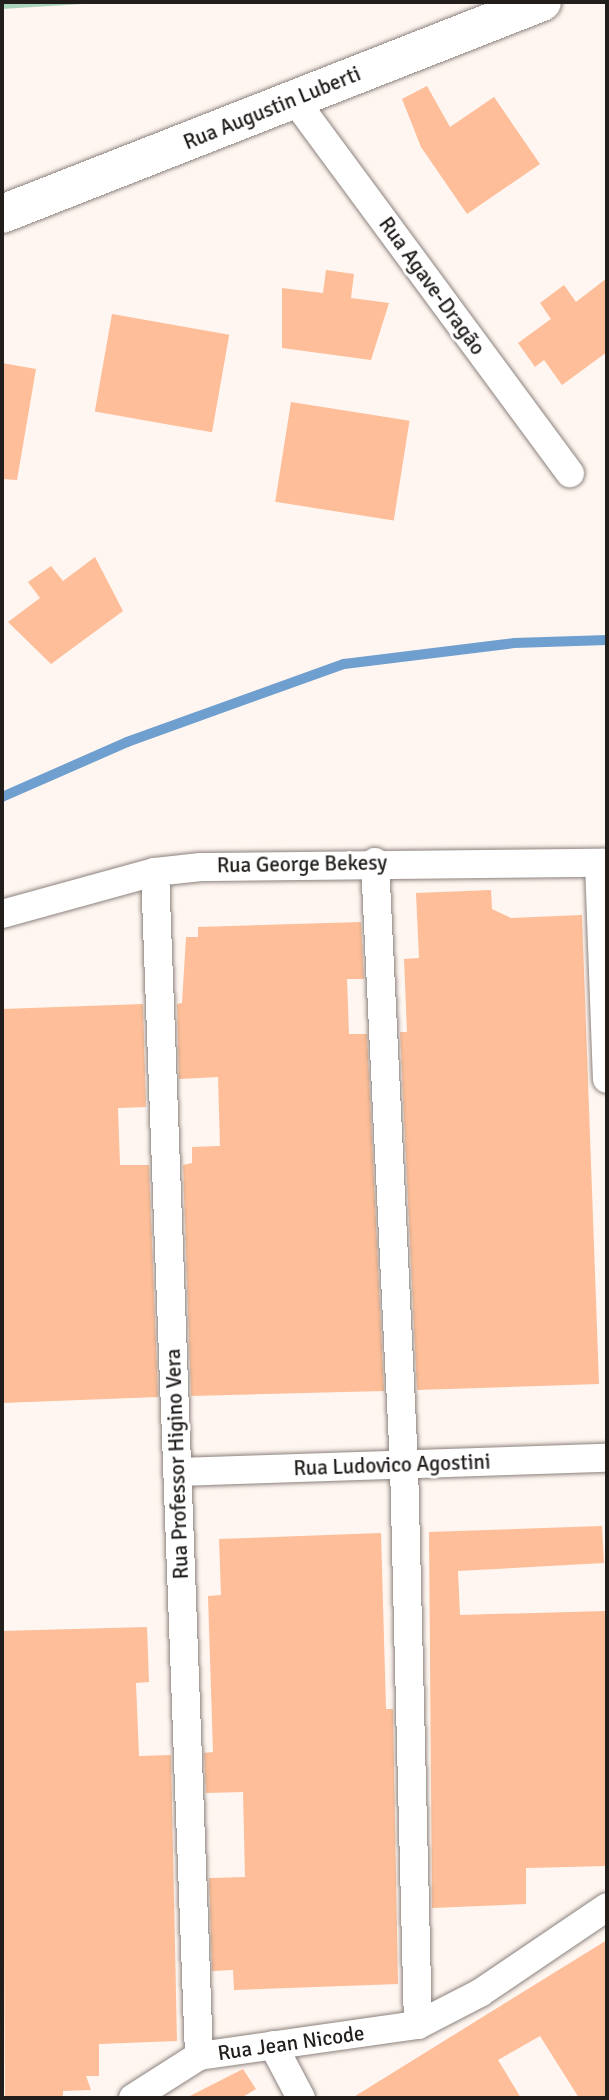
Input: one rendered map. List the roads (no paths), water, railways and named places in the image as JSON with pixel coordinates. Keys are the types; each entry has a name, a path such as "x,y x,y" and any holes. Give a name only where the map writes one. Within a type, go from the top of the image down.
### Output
{"street":[{"name":"Rua Augustin Luberti","path":"2,214 542,2"},
{"name":"Rua Agave-Dragão","path":"295,99 570,473"},
{"name":"Rua George Bekesy","path":"2,914 155,872 375,862 603,863"},
{"path":"375,862 404,1465 418,2025"},
{"path":"603,863 607,1079"},
{"name":"Rua Professor Higino Vera","path":"155,872 199,2056"},
{"name":"Rua Ludovico Agostini","path":"177,1472 607,1458"},
{"name":"Rua Jean Nicode","path":"133,2098 199,2056 418,2025 480,1993 607,1907"},
{"path":"273,2045 301,2098"}],"waterway":[{"path":"2,797 127,742 344,664 514,643 607,640"}]}
